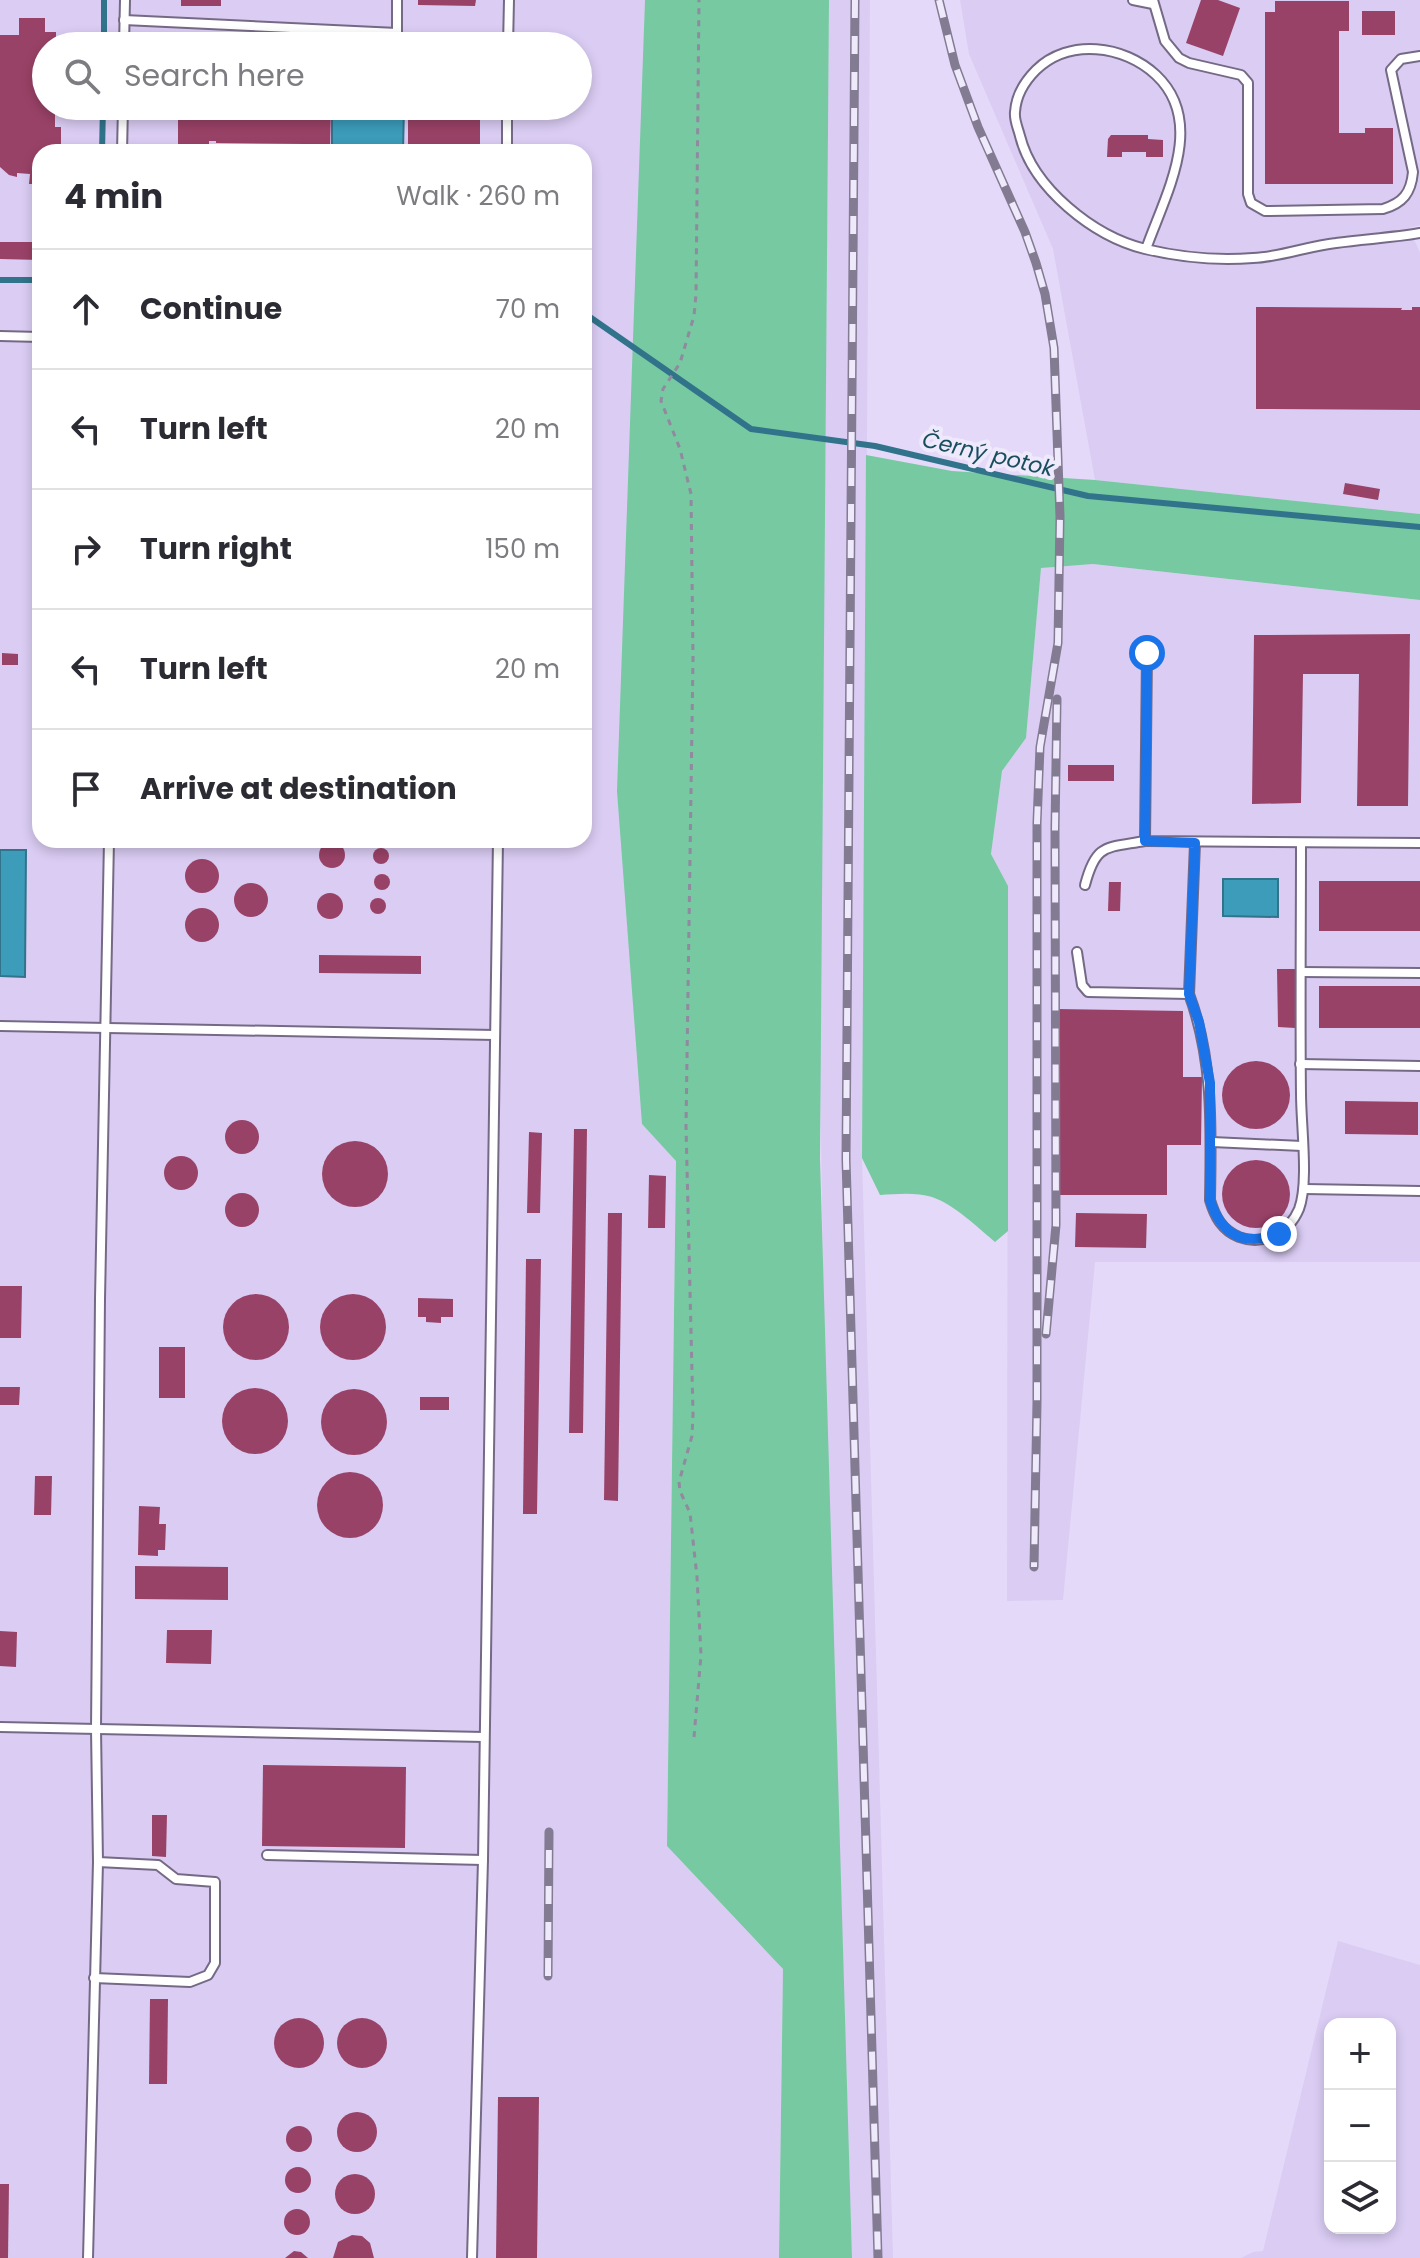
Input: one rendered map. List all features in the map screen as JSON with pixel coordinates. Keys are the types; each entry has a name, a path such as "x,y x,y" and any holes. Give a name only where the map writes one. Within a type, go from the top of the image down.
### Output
{"lane":[{"path":"124,32 125,0"},
{"path":"397,0 397,32"},
{"path":"508,32 509,0"},
{"path":"1133,0 1153,2 1165,41 1179,58 1241,75 1248,83 1248,194 1251,203 1265,211 1383,209 1396,205 1406,197 1412,185 1413,172 1391,70 1401,59 1420,56"},
{"path":"124,20 376,32"},
{"path":"1146,249 1177,162 1182,129 1179,107 1168,86 1150,69 1127,57 1082,48 1064,51 1044,63 1028,78 1018,96 1014,115 1023,149 1038,176 1055,196 1099,229 1125,243 1146,249 1194,257 1254,258 1336,243 1383,240 1420,233"},
{"path":"122,144 123,120"},
{"path":"507,120 507,144"},
{"path":"0,336 32,337"},
{"path":"1145,841 1147,653"},
{"path":"1085,885 1090,865 1101,851 1145,841 1420,843"},
{"path":"1195,843 1189,994 1199,1022 1210,1083 1210,1200 1223,1227 1250,1240 1279,1234 1291,1224 1305,1189 1300,1064 1301,844"},
{"path":"88,2258 98,1862 96,1729 109,848"},
{"path":"472,2258 483,1860 498,848"},
{"path":"1077,952 1082,985 1088,992 1189,994"},
{"path":"1301,972 1420,973"},
{"path":"0,1026 495,1035"},
{"path":"1300,1064 1420,1066"},
{"path":"1212,1142 1302,1146"},
{"path":"1305,1189 1420,1191"},
{"path":"0,1727 484,1737"},
{"path":"267,1855 483,1860"},
{"path":"94,1978 190,1982 208,1975 215,1963 215,1882 176,1879 158,1865 98,1862"}],"path":[{"path":"694,1737 701,1655 698,1592 690,1513 679,1482 692,1436 693,1414 686,1126 693,657 691,494 680,449 661,401 663,389 680,363 694,316 699,0"}],"shaded area":[{"path":"0,0 645,0 641,167 642,1124 676,1160 667,1846 783,1969 779,2258 0,2258"},
{"path":"829,0 870,0 862,1158 893,2258 852,2258 824,1341 820,1069"},
{"path":"960,0 1420,0 1420,225 1409,228 1420,253 1420,514 1095,480 1053,249 969,54"},
{"path":"1093,564 1420,600 1420,1262 1095,1262 1063,1600 1007,1601 1008,886 991,854 1002,771 1026,738 1041,568"},
{"path":"1338,1941 1420,1965 1420,2258 1241,2258 1263,2251"}],"green space":[{"path":"645,0 829,0 820,1159 852,2258 779,2258 783,1969 667,1846 676,1161 642,1124 617,791"},
{"path":"866,455 952,471 1095,480 1420,514 1420,600 1093,564 1041,568 1026,738 1002,771 991,854 1008,886 1008,1231 995,1242 957,1211 932,1197 880,1195 862,1158"}],"water":[{"path":"332,120 404,120 403,144 332,144"},
{"path":"0,850 26,850 25,977 0,976"},
{"path":"1223,879 1278,879 1278,917 1223,916"}],"building":[{"path":"181,0 221,0 221,6 181,6"},
{"path":"418,0 476,0 475,6 418,5"},
{"path":"1201,0 1218,0 1240,8 1223,56 1186,43"},
{"path":"1275,1 1349,1 1349,31 1339,31 1339,133 1365,133 1365,128 1393,128 1393,184 1265,184 1265,12 1275,12"},
{"path":"1362,11 1395,11 1395,35 1362,35"},
{"path":"19,18 45,18 45,32 32,32 32,120 55,120 55,127 61,127 61,144 32,144 32,184 29,184 30,174 17,173 17,177 0,167 0,35 19,35"},
{"path":"178,120 331,120 330,144 209,141 209,144 178,144"},
{"path":"408,120 480,120 480,144 408,144"},
{"path":"1111,135 1148,135 1148,139 1163,140 1163,157 1146,157 1146,152 1122,152 1122,157 1107,157"},
{"path":"0,242 32,242 32,260 0,259"},
{"path":"1256,307 1412,310 1412,307 1420,307 1420,410 1256,409"},
{"path":"1345,483 1380,489 1378,500 1343,494"},
{"path":"1410,634 1408,806 1357,806 1359,674 1303,674 1301,803 1252,804 1254,635"},
{"path":"2,653 18,654 18,665 2,665"},
{"path":"1068,765 1114,765 1114,781 1068,781"},
{"path":"322,848 344,850 344,860 337,867 327,867 320,860"},
{"path":"381,848 387,850 387,862 381,864 375,862 373,856 375,850"},
{"path":"202,859 214,864 219,876 214,888 202,893 190,888 185,876 190,864"},
{"path":"382,874 388,876 388,888 382,890 376,888 374,882 376,876"},
{"path":"1319,881 1420,881 1420,931 1319,931"},
{"path":"1109,882 1121,882 1120,911 1108,911"},
{"path":"251,883 263,888 268,900 263,912 251,917 239,912 234,900 239,888"},
{"path":"330,893 339,897 343,906 339,915 330,919 321,915 317,906 321,897"},
{"path":"378,898 384,900 384,912 378,914 372,912 370,906 372,900"},
{"path":"202,908 214,913 219,925 214,937 202,942 190,937 185,925 190,913"},
{"path":"319,955 421,956 421,974 319,973"},
{"path":"1277,969 1295,969 1295,1028 1278,1027"},
{"path":"1319,986 1420,986 1420,1028 1319,1028"},
{"path":"1057,1009 1183,1011 1183,1077 1202,1077 1201,1145 1167,1145 1167,1195 1058,1195"},
{"path":"1263,1061 1284,1076 1290,1095 1288,1108 1280,1119 1263,1129 1249,1129 1232,1119 1224,1108 1222,1088 1232,1071 1243,1063"},
{"path":"1345,1101 1418,1102 1418,1135 1345,1134"},
{"path":"242,1120 254,1125 259,1137 254,1149 242,1154 230,1149 225,1137 230,1125"},
{"path":"574,1129 587,1129 583,1433 569,1433"},
{"path":"529,1132 542,1133 540,1213 527,1213"},
{"path":"355,1141 368,1143 378,1151 386,1161 386,1187 378,1197 368,1205 355,1207 342,1205 332,1197 324,1187 322,1174 324,1161 332,1151 342,1143"},
{"path":"181,1156 193,1161 198,1173 193,1185 181,1190 169,1185 164,1173 169,1161"},
{"path":"1249,1160 1263,1160 1275,1165 1285,1175 1290,1194 1285,1213 1275,1223 1263,1228 1249,1228 1237,1223 1227,1213 1222,1201 1222,1187 1227,1175 1237,1165"},
{"path":"649,1175 666,1176 665,1228 648,1228"},
{"path":"242,1193 254,1198 259,1210 254,1222 242,1227 230,1222 225,1210 230,1198"},
{"path":"608,1213 622,1213 618,1501 604,1500"},
{"path":"1076,1213 1147,1214 1146,1248 1075,1247"},
{"path":"526,1259 541,1259 537,1514 523,1514"},
{"path":"0,1286 22,1286 21,1338 0,1338"},
{"path":"250,1294 262,1294 274,1299 284,1309 289,1327 287,1340 274,1355 262,1360 250,1360 238,1355 228,1345 223,1333 223,1321 228,1309 238,1299"},
{"path":"353,1294 366,1297 376,1304 383,1314 386,1327 383,1340 376,1350 366,1357 353,1360 340,1357 330,1350 323,1340 320,1327 323,1314 330,1304 340,1297"},
{"path":"418,1298 453,1299 453,1317 441,1317 441,1323 426,1322 426,1317 418,1317"},
{"path":"159,1347 185,1347 185,1398 159,1398"},
{"path":"0,1387 20,1387 19,1405 0,1405"},
{"path":"255,1388 268,1391 278,1398 285,1408 288,1421 285,1434 278,1444 268,1451 255,1454 242,1451 232,1444 225,1434 222,1421 225,1408 232,1398 242,1391"},
{"path":"354,1389 367,1391 382,1404 387,1422 385,1435 372,1450 354,1455 341,1453 326,1440 321,1422 323,1409 336,1394"},
{"path":"420,1397 449,1397 449,1410 420,1410"},
{"path":"344,1472 356,1472 368,1477 378,1487 383,1505 381,1518 368,1533 356,1538 344,1538 332,1533 322,1523 317,1511 317,1499 322,1487 332,1477"},
{"path":"35,1476 52,1476 51,1515 34,1515"},
{"path":"139,1506 160,1507 159,1524 166,1524 165,1550 158,1550 158,1556 138,1555"},
{"path":"135,1566 228,1567 228,1600 135,1599"},
{"path":"167,1630 212,1630 211,1664 166,1663"},
{"path":"0,1631 17,1632 16,1667 0,1666"},
{"path":"263,1765 406,1767 405,1848 262,1846"},
{"path":"152,1815 167,1815 166,1857 152,1856"},
{"path":"150,1999 168,1999 167,2084 149,2084"},
{"path":"299,2018 317,2025 324,2043 317,2061 299,2068 281,2061 274,2043 281,2025"},
{"path":"362,2018 380,2025 387,2043 380,2061 362,2068 344,2061 337,2043 344,2025"},
{"path":"498,2097 539,2097 537,2258 496,2258"},
{"path":"357,2112 371,2118 377,2132 371,2146 357,2152 343,2146 337,2132 343,2118"},
{"path":"299,2126 308,2130 312,2139 308,2148 299,2152 290,2148 286,2139 290,2130"},
{"path":"298,2167 307,2171 311,2180 307,2189 298,2193 289,2189 285,2180 289,2171"},
{"path":"355,2174 369,2180 375,2194 369,2208 355,2214 341,2208 335,2194 341,2180"},
{"path":"0,2184 9,2184 8,2258 0,2258"},
{"path":"297,2209 306,2213 310,2222 306,2231 297,2235 288,2231 284,2222 288,2213"},
{"path":"352,2235 362,2236 370,2243 374,2258 333,2258 338,2242"},
{"path":"294,2251 301,2252 308,2258 285,2258"}],"waterway":[{"path":"104,0 104,32"},
{"path":"102,144 103,120"},
{"name":"Černý potok","path":"0,280 32,280"},
{"name":"Černý potok","path":"592,319 751,429 875,446 1088,496 1420,527"}],"railway":[{"path":"855,0 846,1159 878,2258"},
{"path":"939,0 955,65 1036,263 1054,348 1060,517 1058,643 1040,747 1037,823 1034,1567"},
{"path":"1046,1334 1056,1225 1057,699"},
{"path":"548,1976 549,1832"}],"route":[{"path":"1147,653 1145,841 1195,843 1189,994 1199,1022 1210,1083 1210,1200 1223,1227 1235,1235 1250,1240 1279,1234"}]}
